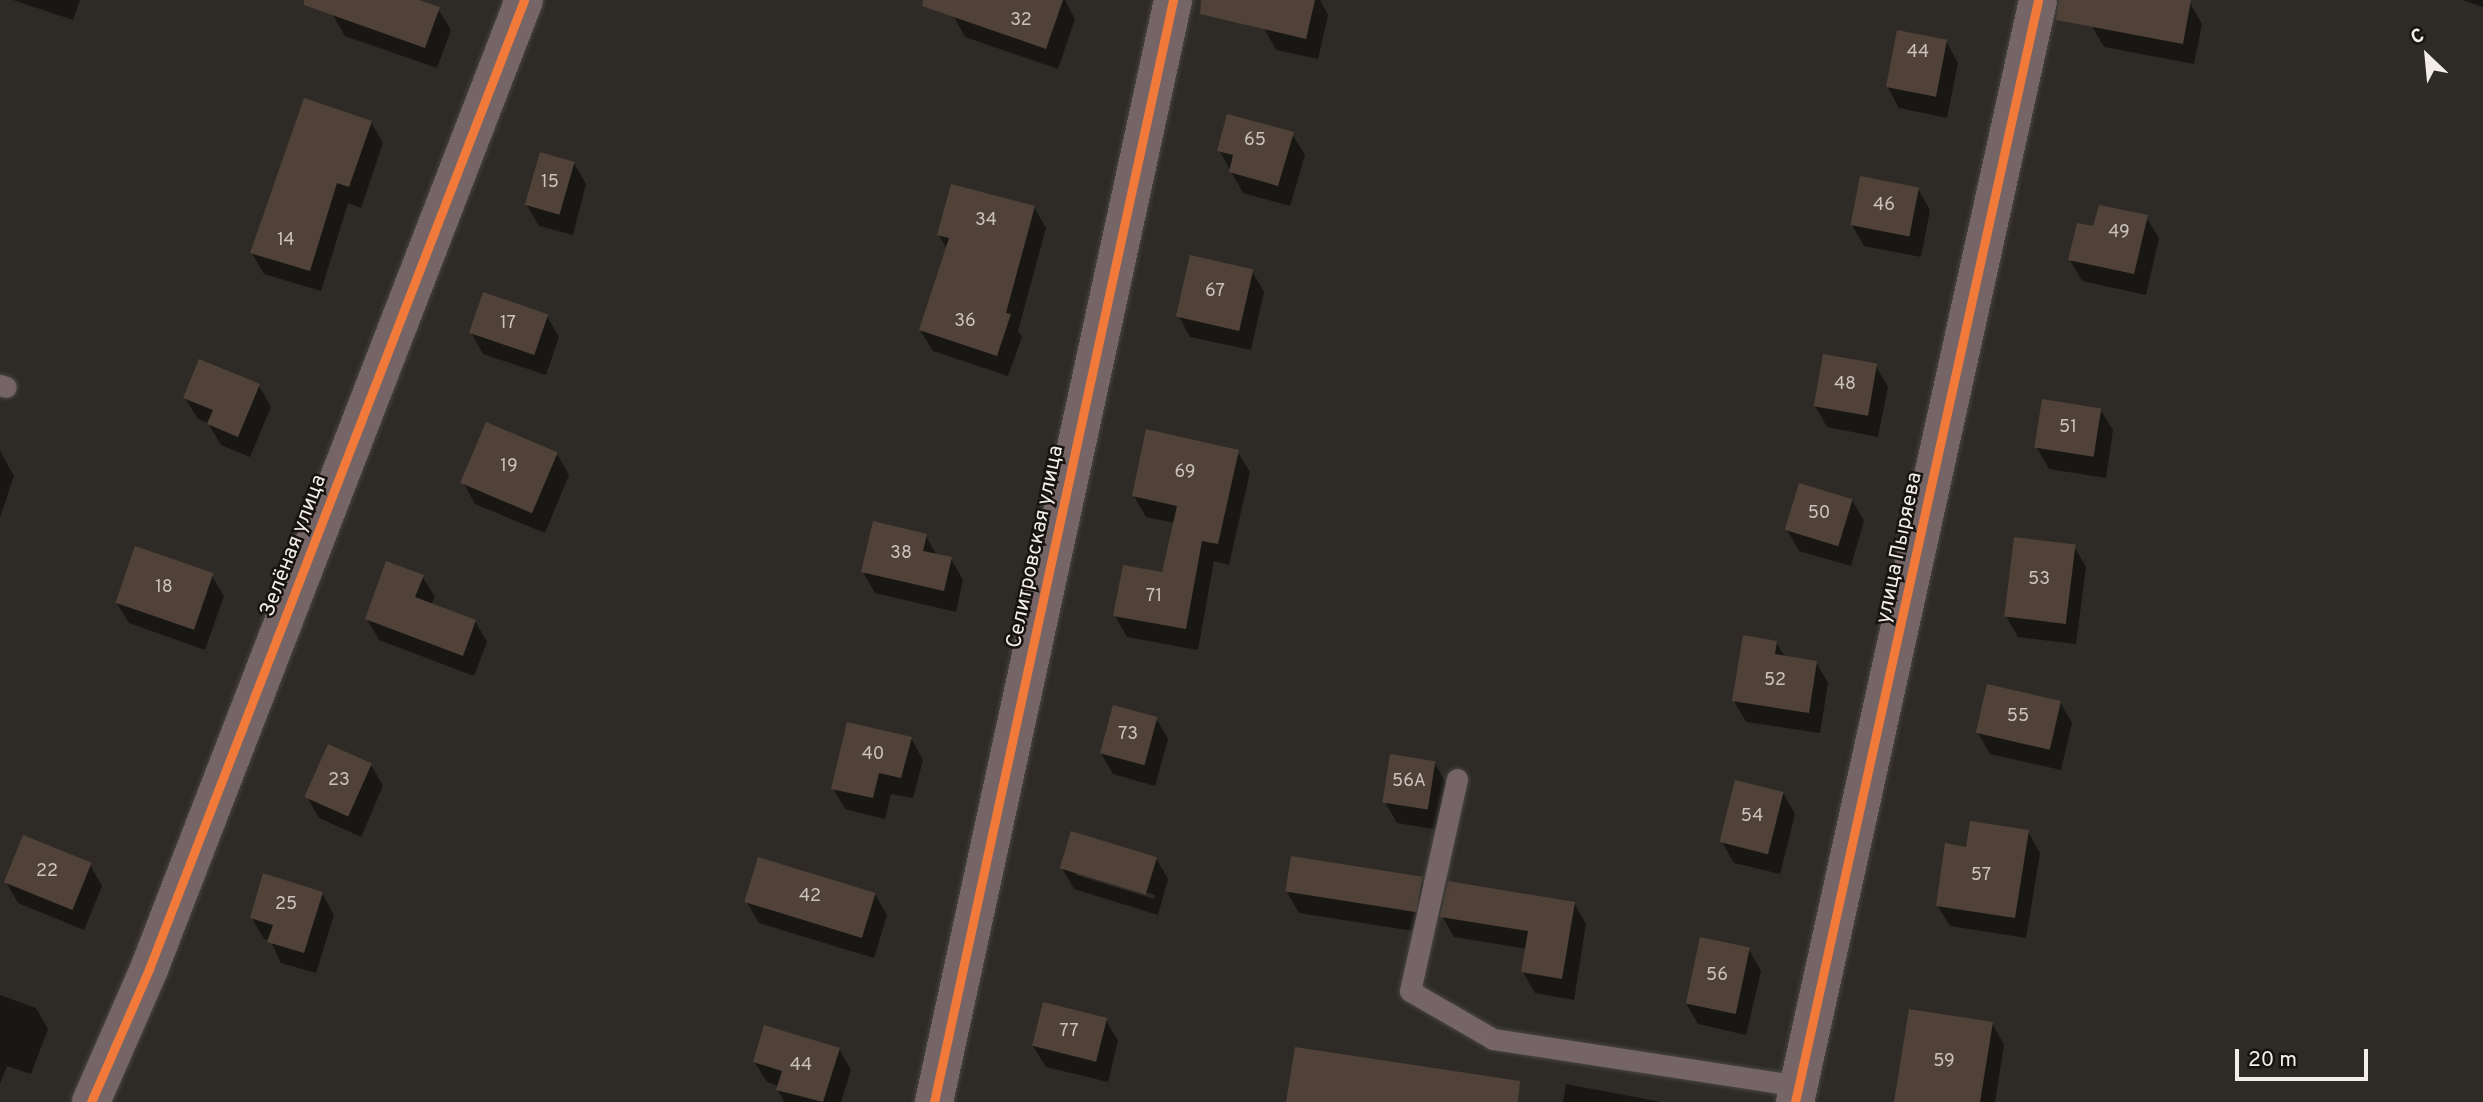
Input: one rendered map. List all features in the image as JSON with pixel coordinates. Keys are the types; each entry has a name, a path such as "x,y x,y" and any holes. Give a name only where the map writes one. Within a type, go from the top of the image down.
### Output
{"street":[{"name":"Зелёная улица","path":"91,1102 154,957 524,0"},
{"name":"Селитровская улица","path":"934,1102 1173,0"},
{"name":"улица Пыряева","path":"1798,1094 2038,0"}],"lane":[{"path":"1457,779 1410,991 1493,1039 1798,1094"}],"building":[{"path":"304,0 419,0 440,7 425,48 304,5"},
{"path":"923,0 1063,0 1046,49 922,6"},
{"path":"1201,0 1315,0 1306,39 1200,14"},
{"path":"2059,0 2191,0 2183,44 2056,20"},
{"path":"1897,30 1947,40 1936,97 1886,87"},
{"path":"304,98 372,121 349,187 337,183 310,271 250,253"},
{"path":"1227,114 1294,132 1278,186 1229,172 1233,155 1217,151"},
{"path":"540,152 575,162 559,215 525,205"},
{"path":"1860,176 1919,187 1909,237 1850,225"},
{"path":"951,184 1035,206 1006,313 1011,314 997,356 919,330 949,238 937,235"},
{"path":"2099,205 2148,215 2134,274 2068,260 2077,223 2093,226"},
{"path":"1190,255 1253,270 1239,331 1176,316"},
{"path":"483,292 548,314 534,355 469,333"},
{"path":"1823,354 1877,364 1868,416 1814,406"},
{"path":"199,359 260,384 238,437 207,424 213,410 183,398"},
{"path":"2042,399 2101,408 2094,457 2034,447"},
{"path":"486,422 558,452 532,513 460,483"},
{"path":"1146,429 1239,450 1218,544 1202,541 1186,629 1113,616 1123,565 1162,572 1177,506 1132,496"},
{"path":"1799,483 1853,499 1838,546 1785,530"},
{"path":"873,521 927,534 923,551 952,557 944,591 861,572"},
{"path":"2014,537 2076,545 2066,624 2004,616"},
{"path":"135,546 213,573 194,630 115,603"},
{"path":"386,561 424,575 415,597 476,620 463,656 365,619"},
{"path":"1743,635 1777,641 1775,654 1817,661 1809,713 1732,701"},
{"path":"1987,684 2061,701 2050,750 1976,733"},
{"path":"1113,705 1157,717 1144,765 1100,753"},
{"path":"847,722 912,737 901,778 879,773 873,798 831,789"},
{"path":"328,744 372,764 348,817 304,797"},
{"path":"1390,754 1435,761 1428,810 1382,802"},
{"path":"1735,780 1784,792 1768,854 1720,842"},
{"path":"1970,821 2029,830 2015,918 1936,906 1945,843 1966,847"},
{"path":"1071,831 1157,857 1146,895 1060,868"},
{"path":"23,835 92,863 73,910 4,882"},
{"path":"1291,856 1422,877 1417,912 1285,892"},
{"path":"758,857 876,893 862,938 744,902"},
{"path":"263,873 323,892 304,953 267,942 273,925 250,918"},
{"path":"1448,881 1575,902 1562,979 1521,972 1528,931 1440,917"},
{"path":"1700,937 1750,948 1736,1014 1686,1004"},
{"path":"1043,1002 1107,1018 1096,1062 1032,1046"},
{"path":"1909,1009 1993,1022 1980,1102 1894,1102"},
{"path":"764,1025 840,1048 823,1102 776,1090 782,1071 753,1062"},
{"path":"1295,1047 1520,1081 1518,1102 1286,1102"}],"cycle path":[{"path":"91,1102 149,969 524,0"},
{"path":"934,1102 1173,0"},
{"path":"1795,1102 2038,0"}]}
